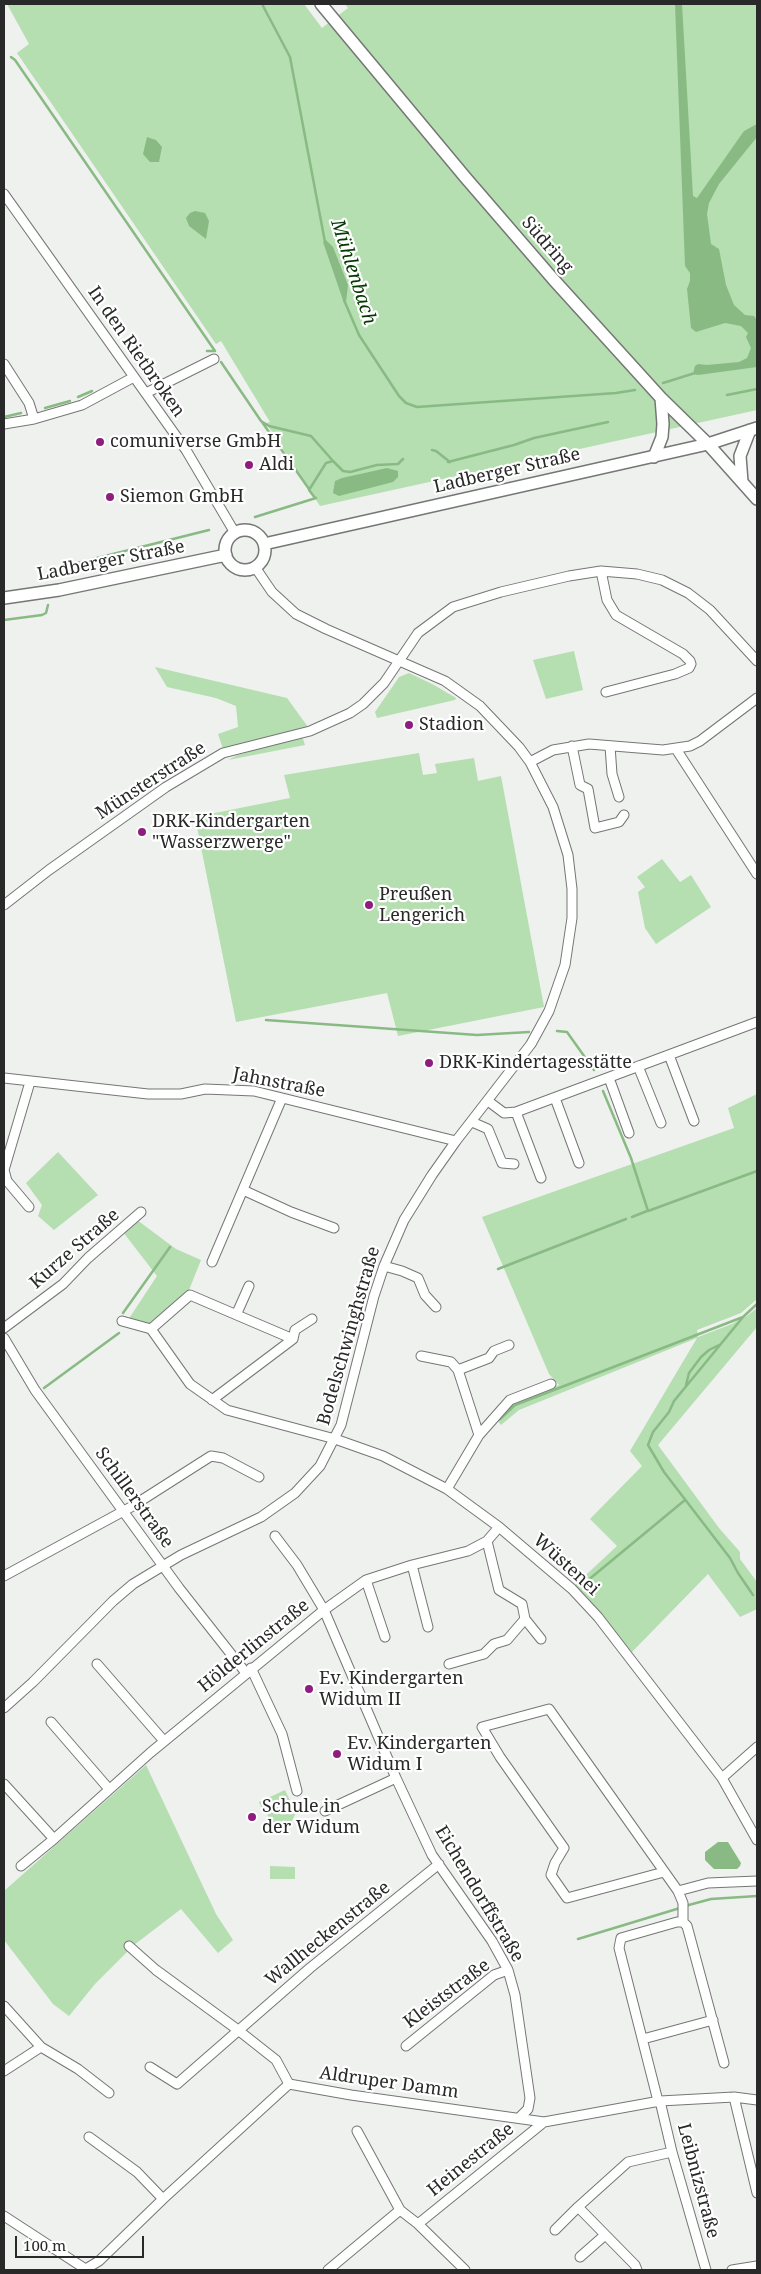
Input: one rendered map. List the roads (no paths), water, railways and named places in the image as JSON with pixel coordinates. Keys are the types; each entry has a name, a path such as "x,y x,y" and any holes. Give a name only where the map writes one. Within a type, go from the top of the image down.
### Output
{"main road":[{"name":"Südring","path":"321,4 471,184 660,398 708,444 757,499"},
{"path":"654,456 662,437 663,424 660,398"},
{"path":"742,482 740,456 754,429"},
{"name":"Ladberger Straße","path":"264,544 708,444 754,429"},
{"path":"241,531 252,532 264,544 264,555 255,567 244,570 238,569 228,561 226,555 227,542 236,533 241,531"},
{"name":"Ladberger Straße","path":"4,598 85,585 226,555"}],"street":[{"name":"In den Rietbroken","path":"4,194 186,450 236,533"},
{"path":"146,394 155,387 214,359"},
{"path":"5,367 29,403 34,419"},
{"path":"4,424 34,419 82,405 134,377"},
{"name":"Bodelschwinghstraße","path":"4,1708 33,1682 112,1600 162,1565 261,1517 281,1504 308,1480 326,1457 346,1409 374,1296 384,1266 404,1220 418,1195 456,1141 523,1055 549,1011 565,965 571,929 572,889 566,846 553,807 530,762 496,721 480,706 445,682 296,614 272,592 255,567"},
{"path":"601,571 607,600 616,615 682,654 691,664 689,668 675,674 606,692"},
{"name":"Münsterstraße","path":"4,905 49,870 166,787 223,754 310,731 350,713 363,704 384,683 418,633 453,607 511,589 569,576 601,571 637,574 662,580 688,593 710,610 757,661"},
{"path":"530,762 554,750 589,744 676,749 700,741 757,698"},
{"path":"572,746 580,785 588,789 595,828 619,822 624,815"},
{"path":"610,746 612,774 619,796"},
{"path":"676,749 757,874"},
{"path":"488,1101 504,1113 516,1112 757,1022"},
{"path":"669,1055 694,1122"},
{"path":"638,1066 661,1123"},
{"name":"Jahnstraße","path":"4,1078 148,1094 181,1094 205,1089 254,1092 456,1141"},
{"path":"609,1078 629,1133"},
{"path":"29,1208 7,1181 4,1170 30,1082"},
{"path":"212,1262 282,1098"},
{"path":"554,1098 579,1163"},
{"path":"516,1112 541,1178"},
{"path":"472,1122 488,1129 502,1163 514,1164"},
{"path":"243,1190 291,1212 334,1228"},
{"name":"Kurze Straße","path":"4,1328 63,1284 88,1258 142,1212"},
{"path":"384,1266 418,1278 425,1295 436,1307"},
{"path":"237,1313 249,1286"},
{"path":"122,1321 151,1329 190,1295 237,1313 293,1339"},
{"path":"212,1400 293,1339 295,1330 312,1319"},
{"name":"Wüstenei","path":"151,1329 190,1384 227,1410 335,1439 383,1456 447,1489 499,1527 572,1589 598,1617 722,1778 757,1840"},
{"name":"Schillerstraße","path":"4,1338 35,1390 162,1565 248,1670 282,1734 297,1791"},
{"path":"458,1370 489,1358 494,1350 509,1345"},
{"path":"421,1356 451,1362 458,1370 479,1435"},
{"path":"447,1489 479,1435 510,1400 551,1384"},
{"path":"4,1576 122,1510 131,1507 211,1456 223,1458 259,1476"},
{"name":"Hölderlinstraße","path":"21,1866 248,1670 324,1610 366,1580 412,1565 468,1551 486,1541 499,1527"},
{"name":"Eichendorffstraße","path":"275,1536 297,1565 324,1610 396,1778 432,1855 492,1940 508,1970 515,1995 530,2098 528,2109 520,2117"},
{"path":"486,1541 499,1590 522,1604 525,1619 541,1639"},
{"path":"412,1565 428,1627"},
{"path":"366,1580 385,1637"},
{"path":"449,1664 484,1654 494,1644 507,1640 525,1619"},
{"path":"97,1664 164,1741"},
{"path":"664,1872 567,1898 551,1875 554,1863 564,1848 500,1757 482,1727 549,1708 664,1872 678,1892 684,1907 683,1922 688,1926 724,2063"},
{"path":"51,1722 109,1789"},
{"path":"722,1778 757,1747"},
{"path":"325,1811 396,1778"},
{"path":"4,1784 54,1839"},
{"name":"Wallheckenstraße","path":"150,2067 177,2084 310,1968 439,1864"},
{"path":"678,1892 708,1883 757,1881"},
{"name":"Leibnizstraße","path":"683,1922 631,1936 620,1941 619,1948 672,2152 706,2270"},
{"path":"4,2216 86,2270 99,2261 163,2199 288,2084 276,2060 156,1970 129,1946"},
{"name":"Kleiststraße","path":"406,2046 494,1975 508,1970"},
{"path":"4,2006 41,2047 78,2069 110,2094"},
{"path":"643,2039 713,2020"},
{"path":"4,2070 41,2047"},
{"name":"Aldruper Damm","path":"288,2084 351,2095 520,2117 544,2122 659,2101 734,2097 757,2100"},
{"path":"734,2097 757,2192"},
{"name":"Heinestraße","path":"418,2224 544,2122"},
{"path":"356,2131 400,2210 418,2224 465,2270"},
{"path":"89,2137 138,2172 163,2199"},
{"path":"555,2230 628,2162 672,2152"},
{"path":"578,2207 634,2269"},
{"path":"328,2270 400,2210"},
{"path":"580,2257 605,2235"},
{"path":"732,2270 757,2266"}],"waterway":[{"name":"Mühlenbach","path":"262,4 290,57 325,242"},
{"path":"11,57 15,60 215,351"},
{"name":"Mühlenbach","path":"344,300 359,335 399,396 406,403 417,407 616,393 635,390"},
{"path":"207,351 215,351"},
{"path":"221,362 261,421 269,426 311,436 333,461"},
{"name":"Mühlenbach","path":"663,383 695,373"},
{"path":"727,395 757,389"},
{"path":"78,397 92,391"},
{"path":"45,408 70,401"},
{"path":"4,417 21,413"},
{"path":"262,422 309,489"},
{"path":"448,462 534,438 608,422"},
{"path":"432,450 450,462"},
{"path":"315,498 309,490 326,463 333,461 343,471 350,472 377,465 398,464 403,459"},
{"path":"255,517 316,498"},
{"path":"59,575 61,568 69,565 209,530"},
{"path":"4,620 42,615 46,613 48,605"},
{"path":"266,1020 477,1035 529,1032"},
{"path":"557,1031 567,1032 594,1070"},
{"path":"603,1091 631,1158 648,1211 757,1171"},
{"path":"632,1217 647,1211"},
{"path":"498,1269 626,1219"},
{"path":"123,1313 170,1247"},
{"path":"500,1419 515,1405 743,1317 757,1304"},
{"path":"743,1317 674,1401 669,1412 653,1432 648,1445 664,1472 730,1558 753,1595"},
{"path":"44,1388 119,1333"},
{"path":"686,1385 689,1373 701,1357 719,1345"},
{"path":"587,1581 685,1500"},
{"path":"685,1906 711,1899 757,1896"},
{"path":"578,1939 680,1908"}],"place":[{"name":"comuniverse GmbH","path":"100,442"},
{"name":"Aldi","path":"249,465"},
{"name":"Siemon GmbH","path":"110,497"},
{"name":"Stadion","path":"409,725"},
{"name":"DRK-Kindergarten \"Wasserzwerge\"","path":"142,832"},
{"name":"Preußen Lengerich","path":"369,905"},
{"name":"DRK-Kindertagesstätte","path":"429,1063"},
{"name":"Ev. Kindergarten Widum II","path":"309,1689"},
{"name":"Ev. Kindergarten Widum I","path":"337,1754"},
{"name":"Schule in der Widum","path":"252,1817"}]}
